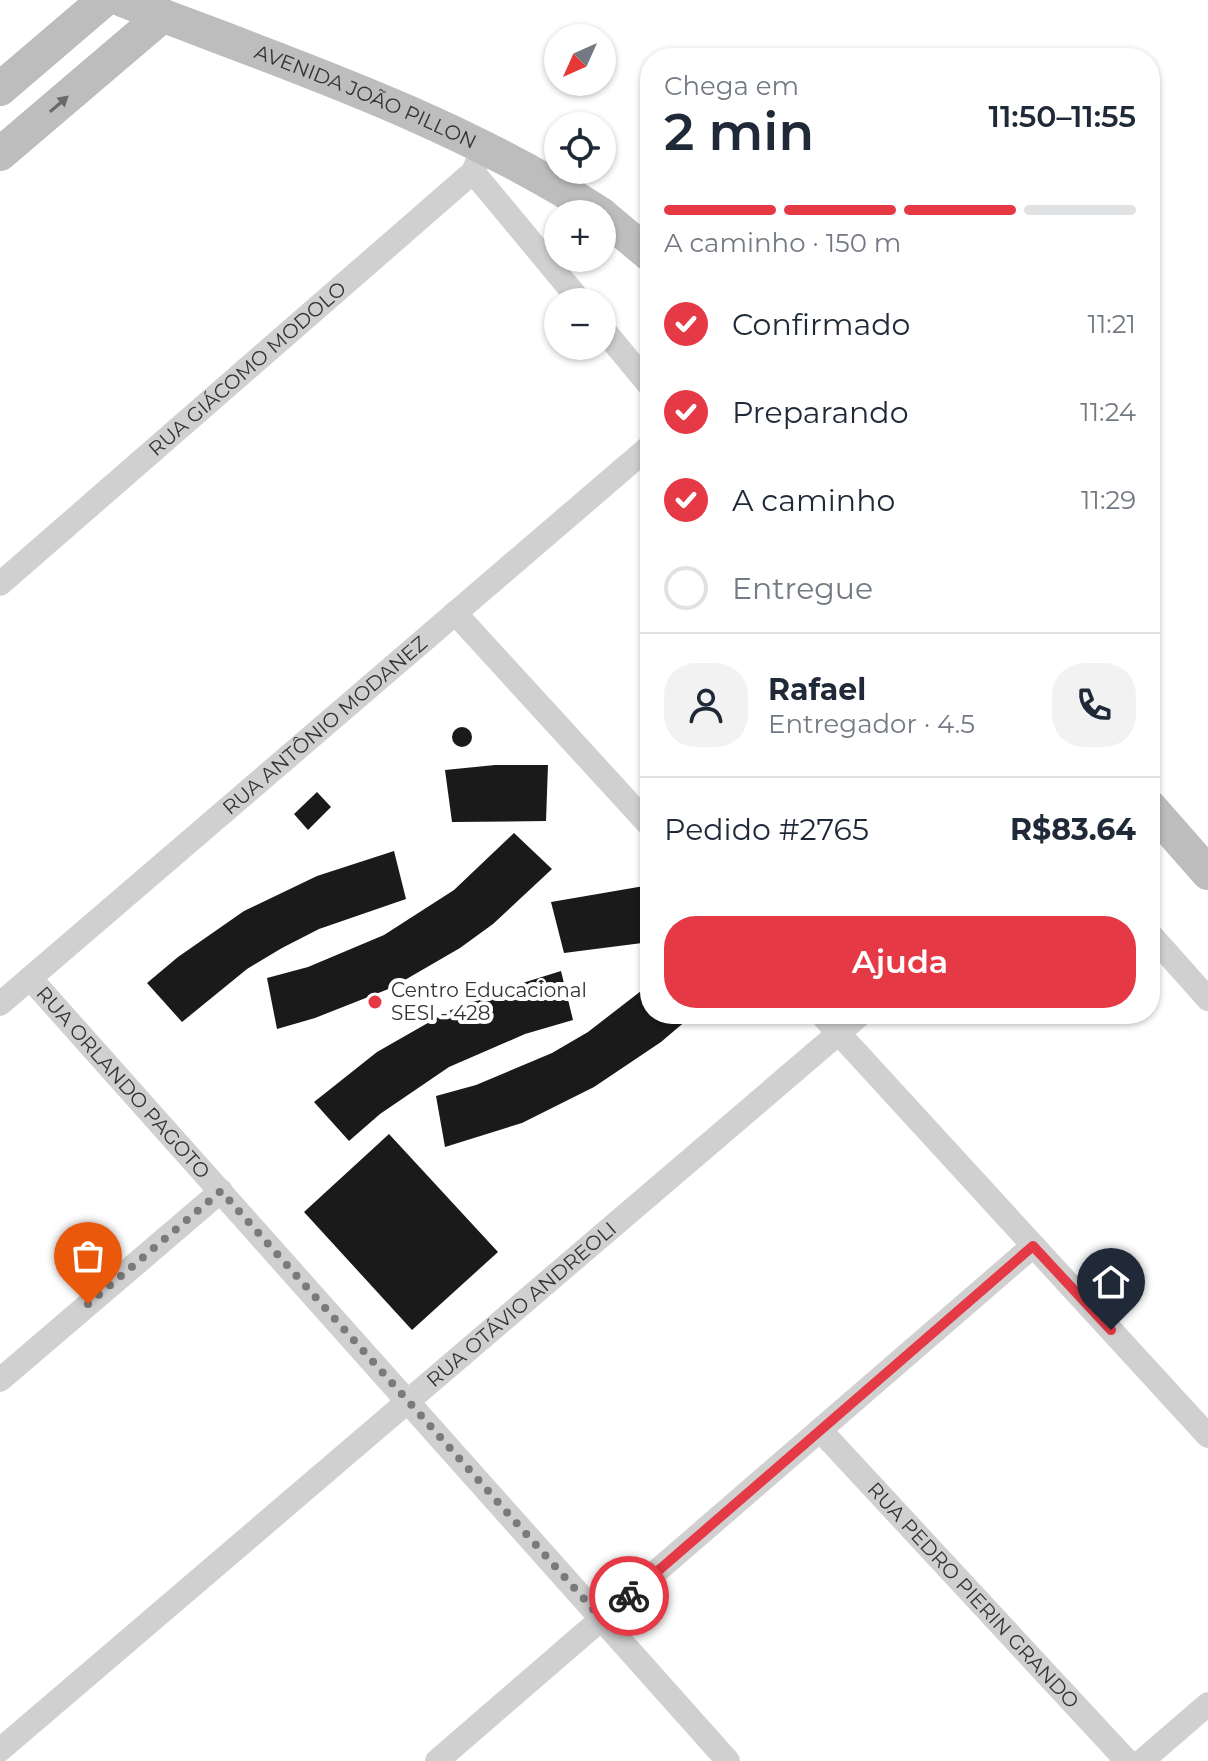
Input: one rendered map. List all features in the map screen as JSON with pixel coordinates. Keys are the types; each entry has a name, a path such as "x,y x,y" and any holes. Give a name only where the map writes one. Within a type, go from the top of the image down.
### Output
{"main road":[{"path":"0,89 104,0"},
{"name":"AVENIDA JOÃO PILLON","path":"122,0 479,159 537,173 579,200"},
{"path":"0,154 162,16"},
{"name":"AVENIDA JOÃO PILLON","path":"616,227 640,247"},
{"path":"1160,818 1208,873"}],"street":[{"path":"479,159 571,288"},
{"name":"RUA GIÁCOMO MODOLO","path":"0,584 479,159"},
{"path":"616,345 640,374"},
{"name":"RUA ANTÔNIO MODANEZ","path":"0,1004 640,455"},
{"path":"455,613 640,815"},
{"path":"1160,945 1208,999"},
{"name":"RUA ORLANDO PAGOTO","path":"30,978 728,1761"},
{"path":"830,1024 1208,1436"},
{"name":"RUA OTÁVIO ANDREOLI","path":"0,1750 849,1024"},
{"path":"0,1380 221,1191"},
{"path":"437,1761 1033,1246"},
{"name":"RUA PEDRO PIERIN GRANDO","path":"821,1431 1127,1761"},
{"path":"1142,1761 1208,1704"}],"building":[{"path":"462,727 469,730 472,737 469,744 462,747 455,744 452,737 455,730"},
{"path":"495,765 548,765 546,821 452,822 445,770"},
{"path":"317,792 331,807 308,830 294,814"},
{"path":"514,833 552,869 493,924 460,948 391,988 315,1018 277,1029 267,978 308,967 384,935 454,890"},
{"path":"394,851 406,899 319,929 282,948 247,969 182,1022 147,983 178,957 244,911 317,876"},
{"path":"640,887 640,943 564,953 551,902"},
{"path":"561,971 573,1020 525,1034 449,1067 380,1114 349,1141 314,1102 377,1052 447,1012 484,995"},
{"path":"640,992 640,1024 682,1024 594,1087 522,1123 445,1147 436,1096 476,1085 552,1053 588,1032"},
{"path":"389,1134 498,1252 412,1330 304,1212"}],"way so far":[{"path":"88,1304 221,1191 602,1619 629,1596"}],"place":[{"name":"Centro Educacional SESI - 428","path":"375,1002"}],"route":[{"path":"629,1596 1033,1246 1111,1330"}]}
